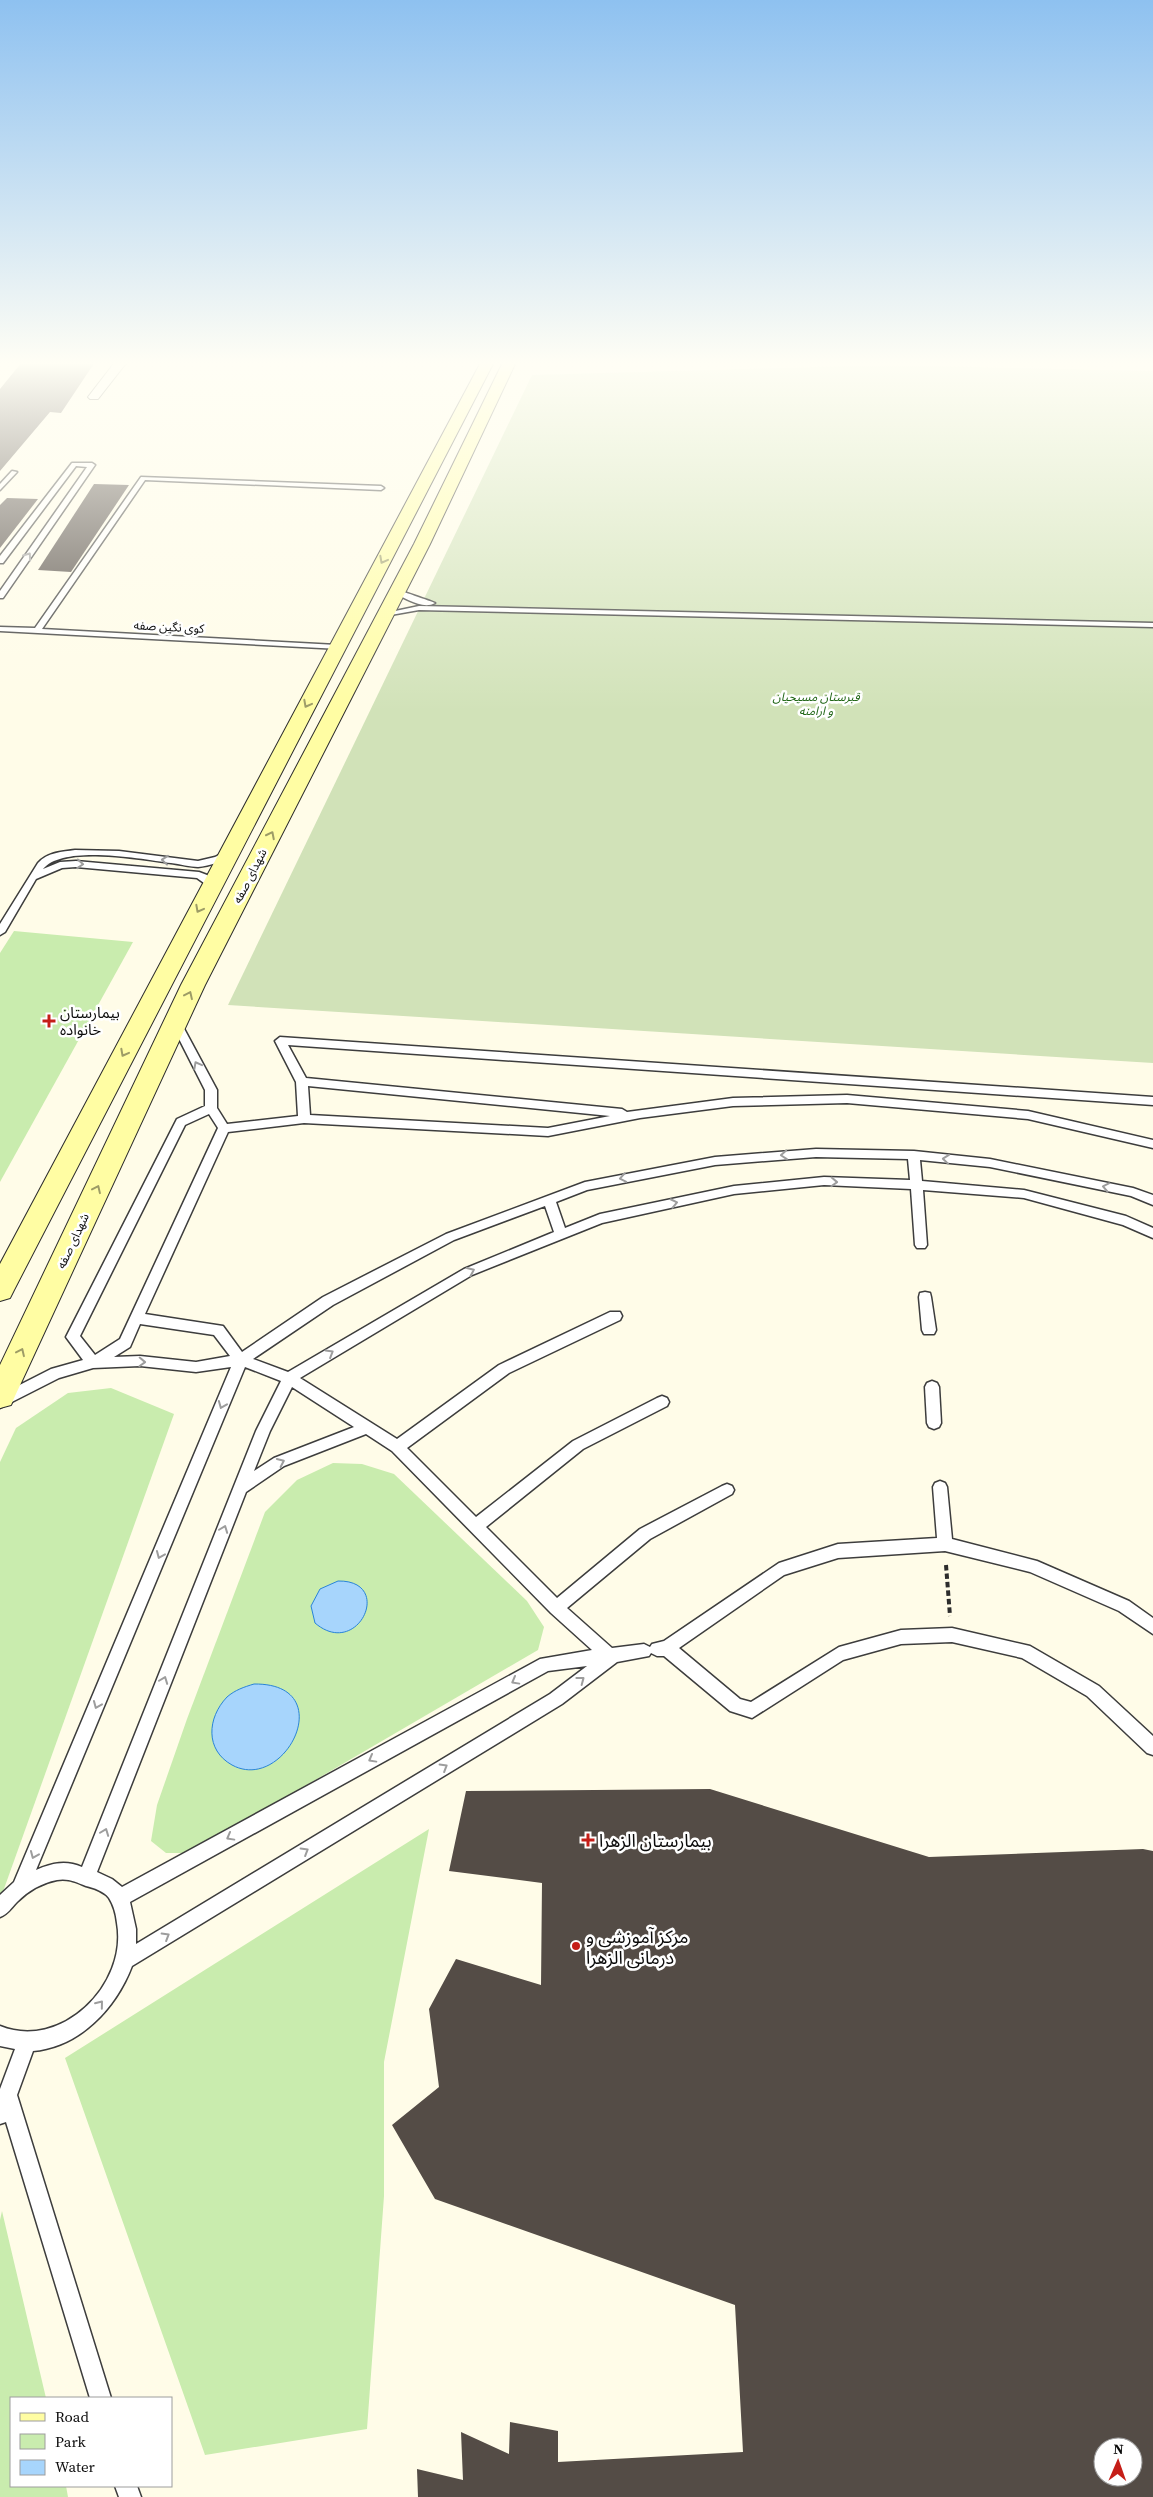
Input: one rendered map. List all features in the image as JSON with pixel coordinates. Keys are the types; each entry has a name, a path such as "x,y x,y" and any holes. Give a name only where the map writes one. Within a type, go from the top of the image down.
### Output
{"main road":[{"name":"شهدای صفه","path":"0,1290 426,479"},
{"name":"شهدای صفه","path":"0,1396 176,1023 454,479"},
{"path":"419,491 447,492"}],"lane":[{"path":"0,488 8,479"},
{"path":"0,561 63,479"},
{"path":"0,596 83,479"},
{"path":"37,631 143,479"},
{"path":"156,479 382,488"},
{"path":"397,591 420,602 442,604 1153,620"},
{"path":"385,614 419,608 1153,626"},
{"name":"کوی نگین صفه","path":"0,629 337,647"},
{"path":"0,932 46,860 66,852 198,864 218,859 229,853"},
{"path":"34,877 60,865 76,864 199,875 204,877 211,885"},
{"path":"176,1023 211,1090 211,1108 224,1128"},
{"path":"304,1119 302,1082 280,1041 1153,1101"},
{"path":"302,1082 637,1115"},
{"path":"224,1128 304,1119 548,1132 637,1115 734,1102 847,1099 1028,1115 1151,1143"},
{"path":"93,1362 73,1337 181,1122 211,1108"},
{"path":"0,1402 56,1374 93,1362 125,1342 224,1128"},
{"path":"93,1362 140,1361 196,1367 241,1360 337,1296 450,1237 585,1186 715,1161 816,1153 914,1156 990,1163 1133,1192 1153,1200"},
{"path":"914,1156 921,1245"},
{"path":"87,1877 240,1488 263,1431 288,1378 468,1272 600,1218 734,1190 824,1181 916,1185 1024,1194 1126,1221 1153,1233"},
{"path":"549,1199 561,1234"},
{"path":"925,1297 929,1330"},
{"path":"397,1447 504,1369 615,1316"},
{"path":"136,1318 218,1330 241,1360 288,1378 397,1447 556,1608 611,1657"},
{"path":"20,1888 241,1360"},
{"path":"932,1387 934,1423"},
{"path":"475,1527 578,1445 662,1402"},
{"path":"240,1488 279,1462 366,1428"},
{"path":"940,1487 945,1544"},
{"path":"556,1608 645,1534 727,1490"},
{"path":"118,1899 546,1664 611,1657 656,1649 779,1570 838,1551 945,1544 1032,1566 1124,1606 1153,1627"},
{"path":"656,1649 736,1706 752,1710 838,1654 901,1638 952,1635 1025,1651 1092,1691 1153,1747"},
{"path":"124,1961 556,1699 611,1657"},
{"path":"0,1908 10,1895 35,1879 52,1873 70,1871 87,1877 117,1894 125,1917 129,1944 124,1961 107,1996 88,2018 62,2034 37,2042 4,2038 0,2035"},
{"path":"0,2115 27,2040"},
{"path":"7,2095 100,2397"}],"path":[{"path":"945,1544 952,1635"}],"green space":[{"name":"قبرستان مسیحیان و ارامنه","path":"482,479 1153,479 1153,1063 228,1005"},
{"path":"14,931 133,942 0,1182 0,953"},
{"path":"111,1388 174,1414 0,1900 0,1462 16,1428 68,1393"},
{"path":"333,1463 362,1464 394,1474 527,1601 544,1627 538,1650 190,1853 166,1853 151,1841 157,1805 187,1719 265,1512 297,1480"},
{"path":"429,1829 384,2062 384,2196 367,2429 205,2455 65,2058"},
{"path":"2,2211 46,2397 10,2397 10,2487 66,2487 68,2497 0,2497 0,2220"}],"water":[{"path":"338,1581 355,1584 364,1592 367,1604 364,1615 356,1626 345,1632 331,1632 315,1623 311,1606 320,1589"},
{"path":"254,1684 280,1688 295,1700 299,1717 296,1735 285,1752 270,1764 252,1770 232,1765 223,1759 213,1742 212,1733 213,1724 220,1705 236,1691"}],"building":[{"path":"94,484 129,485 71,572 38,570"},
{"path":"7,498 38,499 0,548 0,505"},
{"path":"710,1789 929,1857 1143,1849 1153,1851 1153,2497 418,2497 417,2469 463,2480 461,2432 509,2454 510,2422 558,2431 558,2462 743,2452 735,2305 435,2199 392,2125 439,2087 429,2009 456,1959 541,1985 542,1883 449,1871 466,1791"}],"place":[{"name":"بیمارستان خانواده","path":"49,1021"},
{"name":"بیمارستان الزهرا","path":"588,1840"},
{"name":"مرکز آموزشی و درمانی الزهرا","path":"576,1946"}]}
